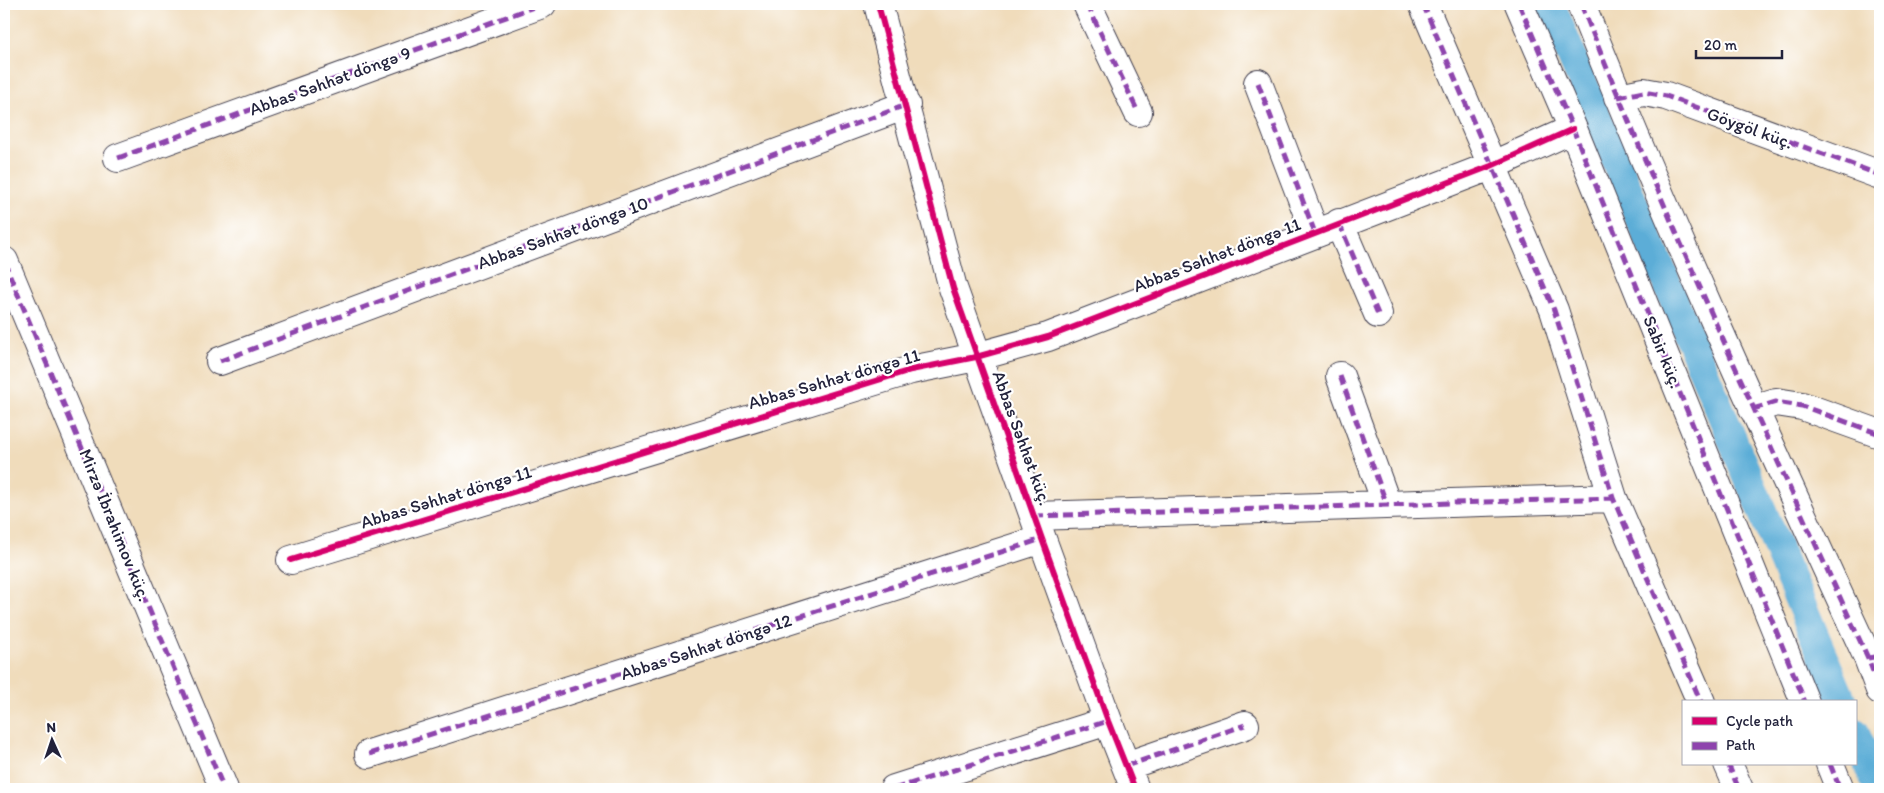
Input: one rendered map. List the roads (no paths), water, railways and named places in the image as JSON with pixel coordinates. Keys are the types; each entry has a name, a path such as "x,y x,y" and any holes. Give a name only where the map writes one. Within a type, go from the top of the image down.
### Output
{"street":[{"name":"Abbas Səhhət döngə 9","path":"118,158 542,4"},
{"name":"Abbas Səhhət küç.","path":"878,4 954,288 976,357 1108,721 1131,778"},
{"path":"1087,4 1138,112"},
{"path":"1423,4 1554,310 1612,498 1700,700"},
{"name":"Sabir küç.","path":"1519,4 1573,129 1804,700"},
{"path":"1581,4 1618,97 1753,409 1874,657 1880,690"},
{"path":"1258,82 1327,228 1378,314"},
{"name":"Göygöl küç.","path":"1618,97 1644,92 1666,96 1880,175"},
{"name":"Abbas Səhhət döngə 10","path":"220,361 906,105"},
{"name":"Abbas Səhhət döngə 11","path":"290,560 911,370 976,357 1048,337 1491,166 1573,129"},
{"name":"Mirzə İbrahimov küç.","path":"4,261 224,789"},
{"path":"1340,376 1387,505"},
{"path":"1753,409 1776,402 1802,406 1880,434"},
{"name":"Abbas Səhhət döngə 12","path":"369,754 1038,528 1387,505 1612,498"},
{"path":"894,789 1108,721"},
{"path":"1131,778 1245,725"},
{"path":"1729,766 1739,789"},
{"path":"1831,766 1840,789"}],"waterway":[{"path":"1550,4 1841,700"},
{"path":"1856,735 1879,789"}]}
